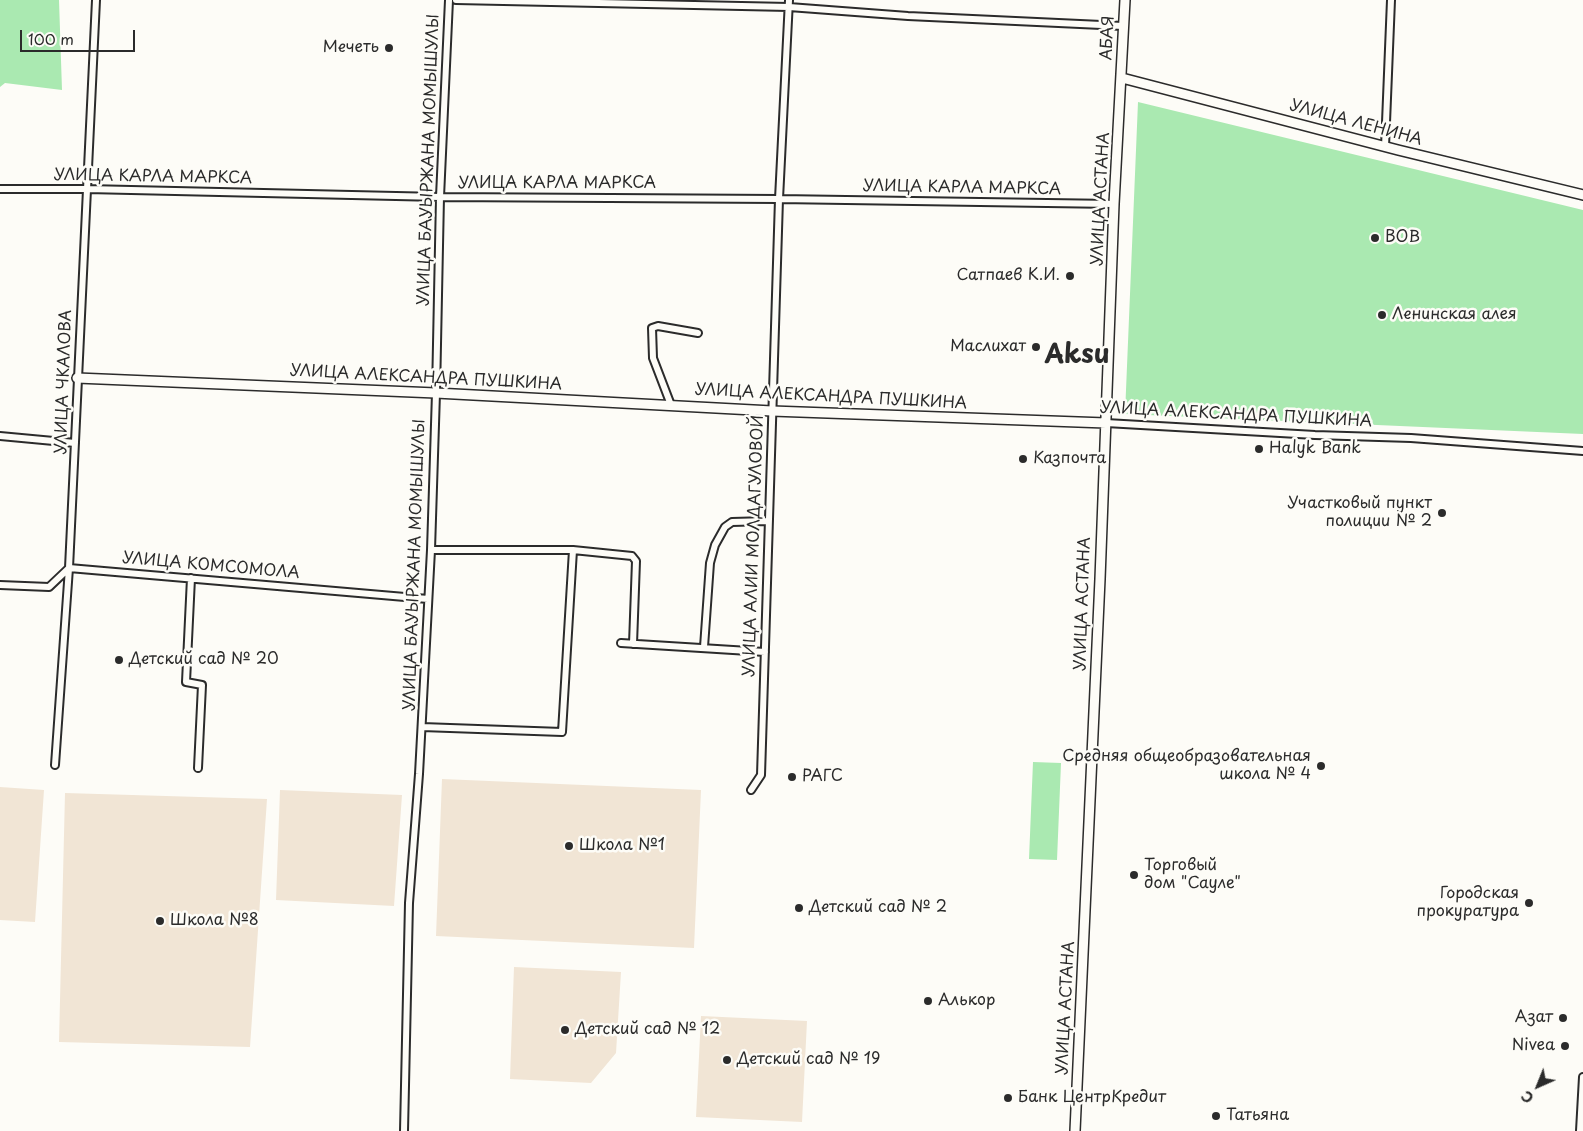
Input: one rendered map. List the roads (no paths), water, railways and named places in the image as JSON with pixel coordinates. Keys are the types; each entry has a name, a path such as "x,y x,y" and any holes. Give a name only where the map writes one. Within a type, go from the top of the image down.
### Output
{"street":[{"name":"УЛИЦА ЧКАЛОВА","path":"55,765 76,443 77,378 96,0"},
{"name":"УЛИЦА БАУЫРЖАНА МОМЫШУЛЫ","path":"404,1131 409,902 422,727 431,550 440,197 449,0"},
{"path":"456,0 789,3 908,16 1123,26"},
{"name":"АБАЯ","path":"1122,78 1125,0"},
{"path":"1385,147 1391,0"},
{"name":"УЛИЦА АЛИИ МОЛДАГУЛОВОЙ","path":"751,790 761,775 779,198 789,3"},
{"name":"УЛИЦА ЛЕНИНА","path":"1122,78 1385,147 1583,195"},
{"name":"УЛИЦА АСТАНА","path":"1075,1131 1114,204 1122,78"},
{"name":"УЛИЦА КАРЛА МАРКСА","path":"0,189 87,188 440,197 779,198 1114,204"},
{"path":"671,405 653,358 652,328 658,326 698,333"},
{"name":"УЛИЦА АЛЕКСАНДРА ПУШКИНА","path":"77,378 436,393 772,411 1106,423 1315,436 1411,438 1583,451"},
{"path":"0,436 76,443"},
{"path":"704,648 710,563 714,544 725,527 732,522 768,521"},
{"path":"431,550 573,550 632,556 636,561 633,644"},
{"path":"422,727 562,731 573,550"},
{"path":"0,585 49,587 69,568"},
{"name":"УЛИЦА КОМСОМОЛА","path":"69,568 428,599"},
{"path":"191,578 186,682 202,685 198,768"},
{"path":"622,644 765,652"},
{"path":"1580,1131 1583,1077"}],"place":[{"name":"Мечеть","path":"389,48"},
{"name":"ВОВ","path":"1375,238"},
{"name":"Сатпаев К.И.","path":"1070,276"},
{"name":"Ленинская алея","path":"1382,315"},
{"name":"Маслихат","path":"1036,347"},
{"name":"Halyk Bank","path":"1259,449"},
{"name":"Казпочта","path":"1023,459"},
{"name":"Участковый пункт полиции № 2","path":"1442,513"},
{"name":"Детский сад № 20","path":"119,660"},
{"name":"Средняя общеобразовательная школа № 4","path":"1321,766"},
{"name":"РАГС","path":"792,777"},
{"name":"Школа №1","path":"569,846"},
{"name":"Торговый дом \"Сауле\"","path":"1134,875"},
{"name":"Городская прокуратура","path":"1529,903"},
{"name":"Детский сад № 2","path":"799,908"},
{"name":"Школа №8","path":"160,921"},
{"name":"Алькор","path":"928,1001"},
{"name":"Азат","path":"1563,1018"},
{"name":"Детский сад № 12","path":"565,1030"},
{"name":"Nivea","path":"1565,1046"},
{"name":"Детский сад № 19","path":"727,1060"},
{"name":"Банк ЦентрКредит","path":"1008,1098"},
{"name":"Татьяна","path":"1216,1116"}],"district":[{"name":"Aksu","path":"1077,356"}]}
